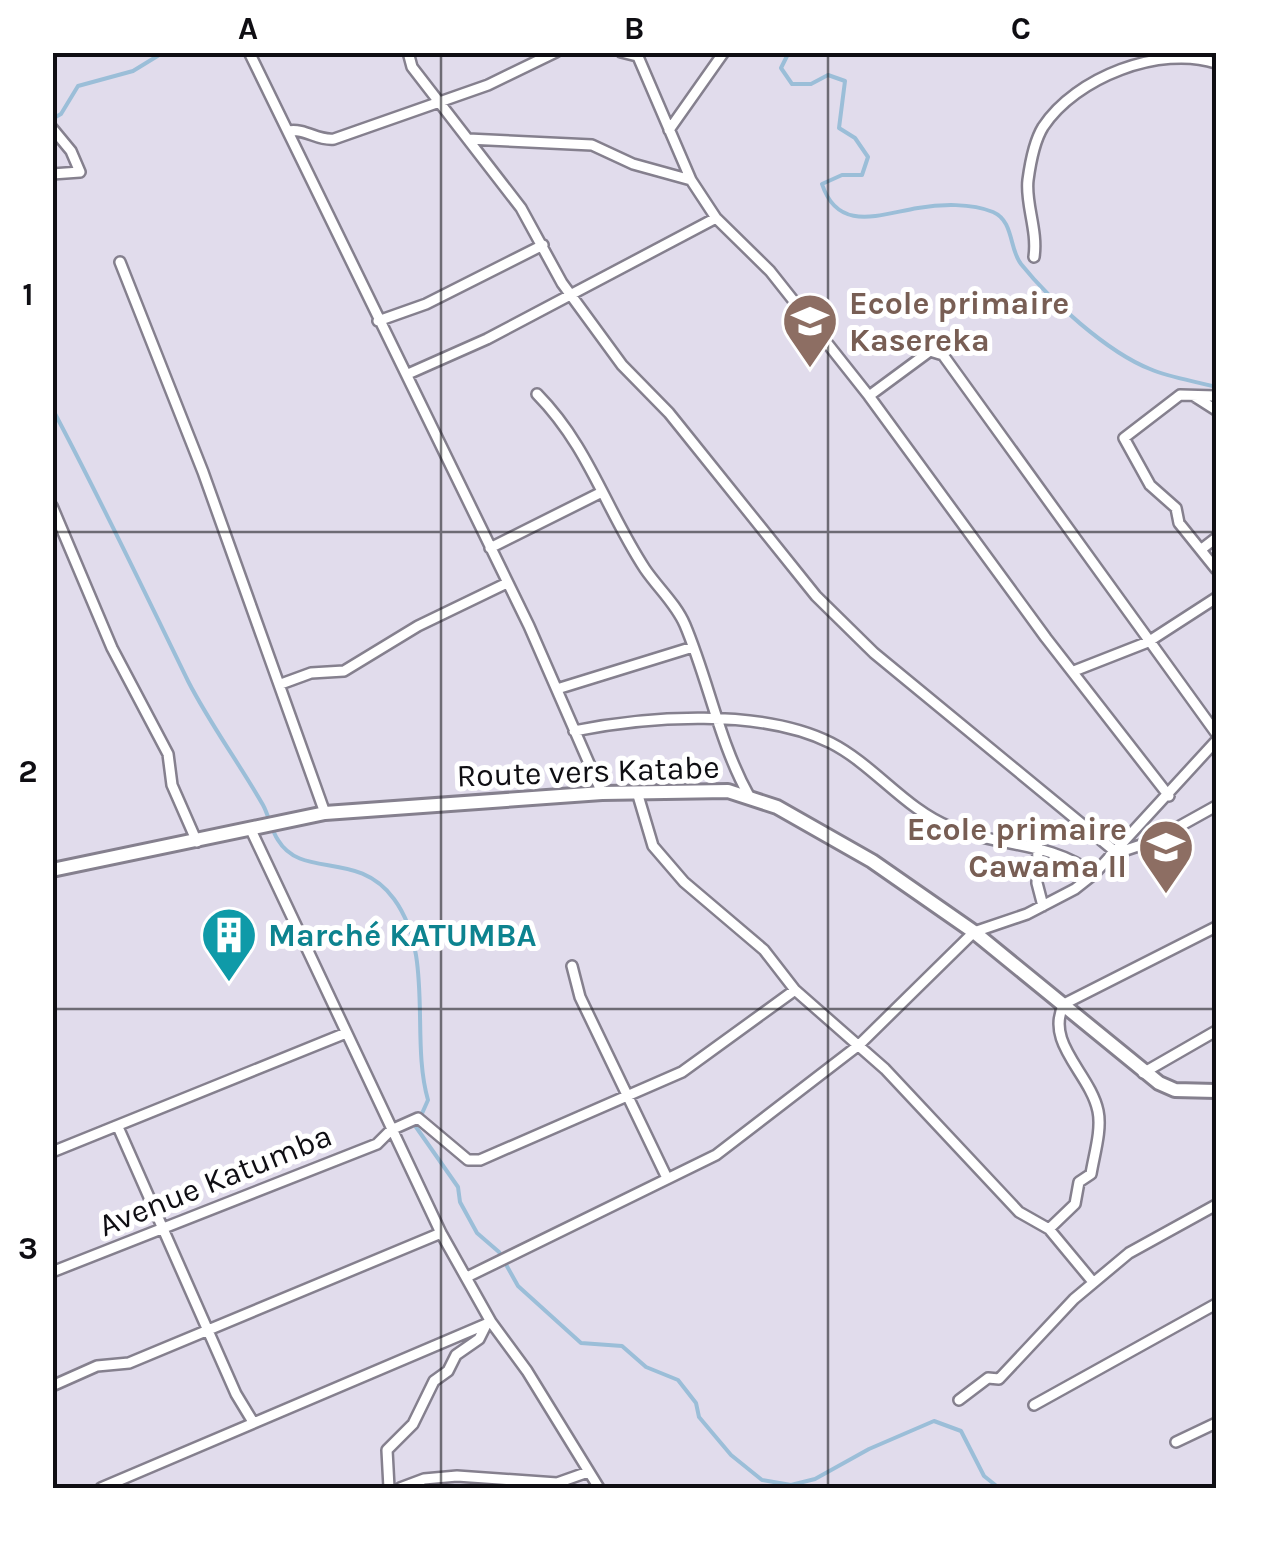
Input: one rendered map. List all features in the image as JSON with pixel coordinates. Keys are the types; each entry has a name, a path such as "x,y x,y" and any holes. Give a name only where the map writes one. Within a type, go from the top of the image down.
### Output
{"street":[{"path":"250,52 378,321 408,374 557,689 602,794"},
{"path":"408,52 412,67 468,138 622,365 669,414 816,596 874,653 1117,853"},
{"path":"288,131 300,129 323,140 334,139 523,71 556,52"},
{"path":"622,52 637,54 691,180 716,218 770,271 870,396 1169,796"},
{"path":"670,130 724,52"},
{"path":"1034,257 1035,226 1028,182 1044,127 1064,104 1132,66 1186,56 1216,64"},
{"path":"52,128 72,151 80,172 52,174"},
{"path":"468,138 592,145 633,164 691,180"},
{"path":"408,374 487,339 716,218"},
{"path":"378,321 426,304 543,245"},
{"path":"120,262 281,684 325,813"},
{"path":"468,1276 735,1142 859,1044 974,932 1043,906 1094,874 1169,796 1216,737 943,355 930,351 870,396"},
{"path":"537,394 569,427 645,568 680,616 731,763 749,796"},
{"path":"1216,396 1180,395 1124,438 1150,485 1170,501 1179,523 1216,569"},
{"path":"1194,396 1216,410"},
{"path":"490,548 602,492"},
{"path":"52,506 112,648 168,754 172,785 196,842"},
{"path":"1202,548 1216,538"},
{"path":"281,684 311,673 344,671 418,626 507,583"},
{"path":"1074,671 1148,642 1216,598"},
{"path":"557,689 693,648"},
{"path":"574,730 625,720 716,718 786,730 830,743 938,822 1069,856 1094,874"},
{"name":"Route vers Katabe","path":"52,870 325,813 701,789 749,796 872,860 974,932 1143,1073 1176,1090 1216,1091"},
{"path":"637,792 653,846 684,882 764,950 795,990 859,1044 957,1144 995,1190 1019,1212 1048,1229 1093,1282"},
{"path":"1117,853 1153,841 1216,806"},
{"path":"257,829 346,1033 391,1130 416,1173 441,1234 468,1276 488,1324 527,1370 599,1488"},
{"path":"1038,847 1037,883 1043,906"},
{"path":"1048,1229 1076,1204 1079,1182 1090,1174 1099,1119 1094,1096 1058,1033 1058,1016 1064,1004 1216,926"},
{"path":"572,966 574,984 666,1178"},
{"path":"391,1130 424,1119 468,1160 480,1160 698,1063 795,990"},
{"path":"1143,1073 1216,1031"},
{"path":"52,1152 346,1033"},
{"path":"118,1126 236,1394 253,1422"},
{"name":"Avenue Katumba","path":"52,1272 377,1144 391,1130"},
{"path":"959,1400 985,1380 999,1379 1093,1282 1157,1234 1216,1204"},
{"path":"52,1386 98,1366 129,1363 441,1234"},
{"path":"1034,1405 1216,1304"},
{"path":"101,1488 488,1324"},
{"path":"389,1488 387,1450 414,1424 434,1381 448,1371 456,1355 479,1339 488,1324"},
{"path":"1176,1442 1216,1422"},
{"path":"400,1488 448,1476 557,1483 588,1472"}],"waterway":[{"path":"52,119 61,114 78,86 133,71 164,52"},
{"path":"789,52 781,68 792,84 811,84 828,75 845,81 839,128 855,138 868,157 862,175 842,175 822,184 838,209 862,217 946,205 993,212 1005,222 1021,264 1063,309 1098,338 1150,369 1216,387"},
{"path":"52,408 188,681 263,805 278,840 301,859 364,874 380,884 406,921 418,971 423,1076 428,1100 416,1127 458,1187 460,1202 477,1233 499,1252 518,1286 581,1343 622,1346 646,1367 678,1380 696,1403 699,1417 731,1455 762,1480 791,1485 815,1479 869,1449 934,1421 961,1431 984,1476 999,1488"}],"place":[{"name":"Ecole primaire Kasereka","path":"810,370"},
{"name":"Ecole primaire Cawama II","path":"1166,896"},
{"name":"Marché KATUMBA","path":"229,984"}]}
